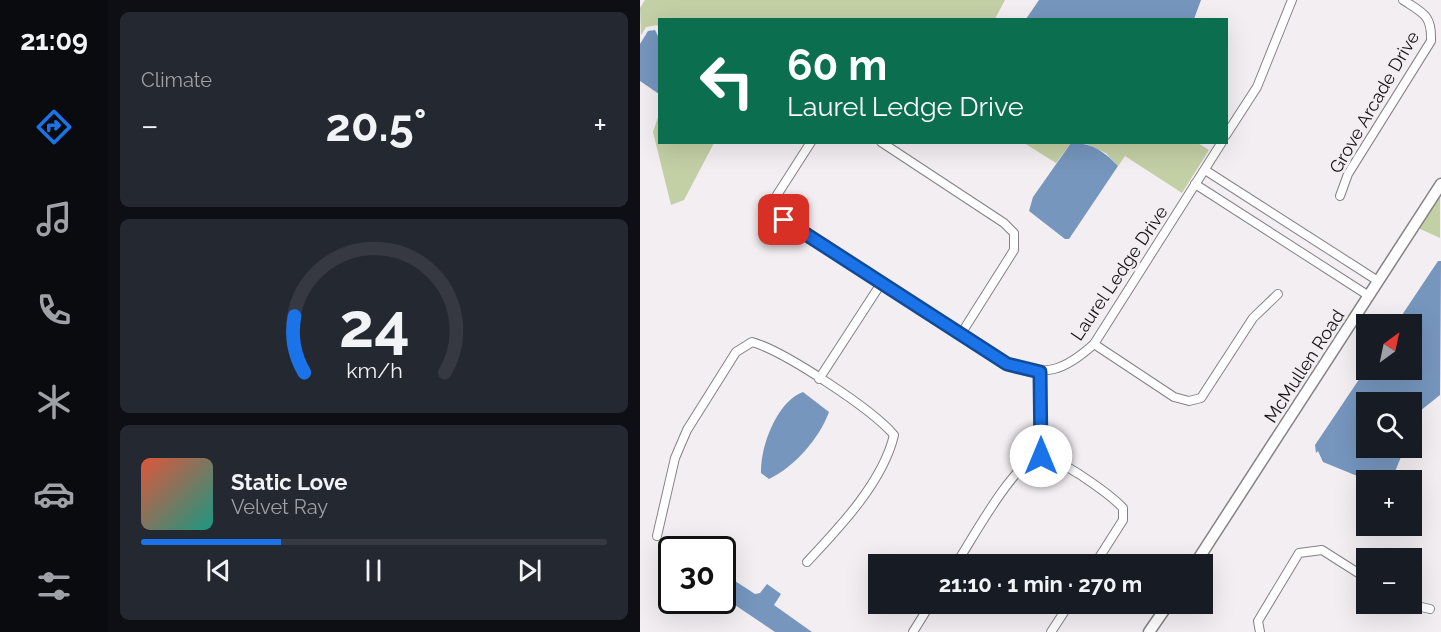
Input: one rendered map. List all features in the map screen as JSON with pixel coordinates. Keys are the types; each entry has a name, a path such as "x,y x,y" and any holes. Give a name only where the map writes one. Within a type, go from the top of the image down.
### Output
{"street":[{"path":"1228,132 1257,87 1292,0"},
{"name":"Grove Arcade Drive","path":"1340,195 1348,174 1431,41 1431,27 1425,14 1403,0"},
{"path":"810,144 777,195 777,207 784,220 1007,364 1040,372 1041,456"},
{"path":"884,144 1004,223 1014,233 1014,250 961,333"},
{"name":"Laurel Ledge Drive","path":"1040,372 1076,360 1094,344 1221,144"},
{"path":"1205,170 1378,281"},
{"path":"1195,184 1369,296"},
{"name":"McMullen Road","path":"1201,554 1441,184"},
{"path":"819,379 882,282"},
{"path":"1094,344 1174,397 1189,401 1201,398 1253,318 1278,294"},
{"path":"657,536 675,458 687,430 736,352 752,342 767,346 882,420 894,435 890,453 845,522 807,562"},
{"path":"962,554 1013,476 1026,462 1041,456 1059,462 1112,496 1123,508 1123,520 1101,554"},
{"path":"1260,632 1258,621 1299,553 1322,550 1356,572"},
{"path":"1422,607 1430,609"},
{"path":"913,632 924,614"},
{"path":"1051,632 1062,614"},
{"path":"1149,632 1162,614"},
{"path":"1155,632 1164,614"}],"green space":[{"path":"645,0 1005,0 996,18 658,18 658,26 646,27 641,35 640,8"},
{"path":"658,117 658,144 713,144 684,200 671,205 653,132"},
{"path":"1026,144 1070,144 1056,163"},
{"path":"1086,144 1200,144 1209,150 1182,193 1125,156 1118,166 1106,153"},
{"path":"1440,193 1440,238 1418,228"}],"water":[{"path":"1039,0 1201,0 1194,18 1027,18"},
{"path":"655,30 658,36 658,93 640,81 640,44 648,31"},
{"path":"1070,144 1085,144 1097,149 1118,166 1069,239 1065,239 1029,211 1033,197"},
{"path":"1438,261 1441,261 1440,395 1422,409 1422,392 1356,392 1356,458 1401,458 1396,470 1356,470 1356,476 1323,462 1318,451 1316,453 1315,445 1359,380 1422,380 1422,314 1403,314"},
{"path":"803,392 829,412 819,432 805,451 788,467 769,479 761,473 761,462 767,438 785,405"},
{"path":"736,582 755,594 760,593 767,584 781,594 774,605 812,632 775,632 736,606"}],"route":[{"path":"784,220 1007,364 1040,372 1041,456"}]}
